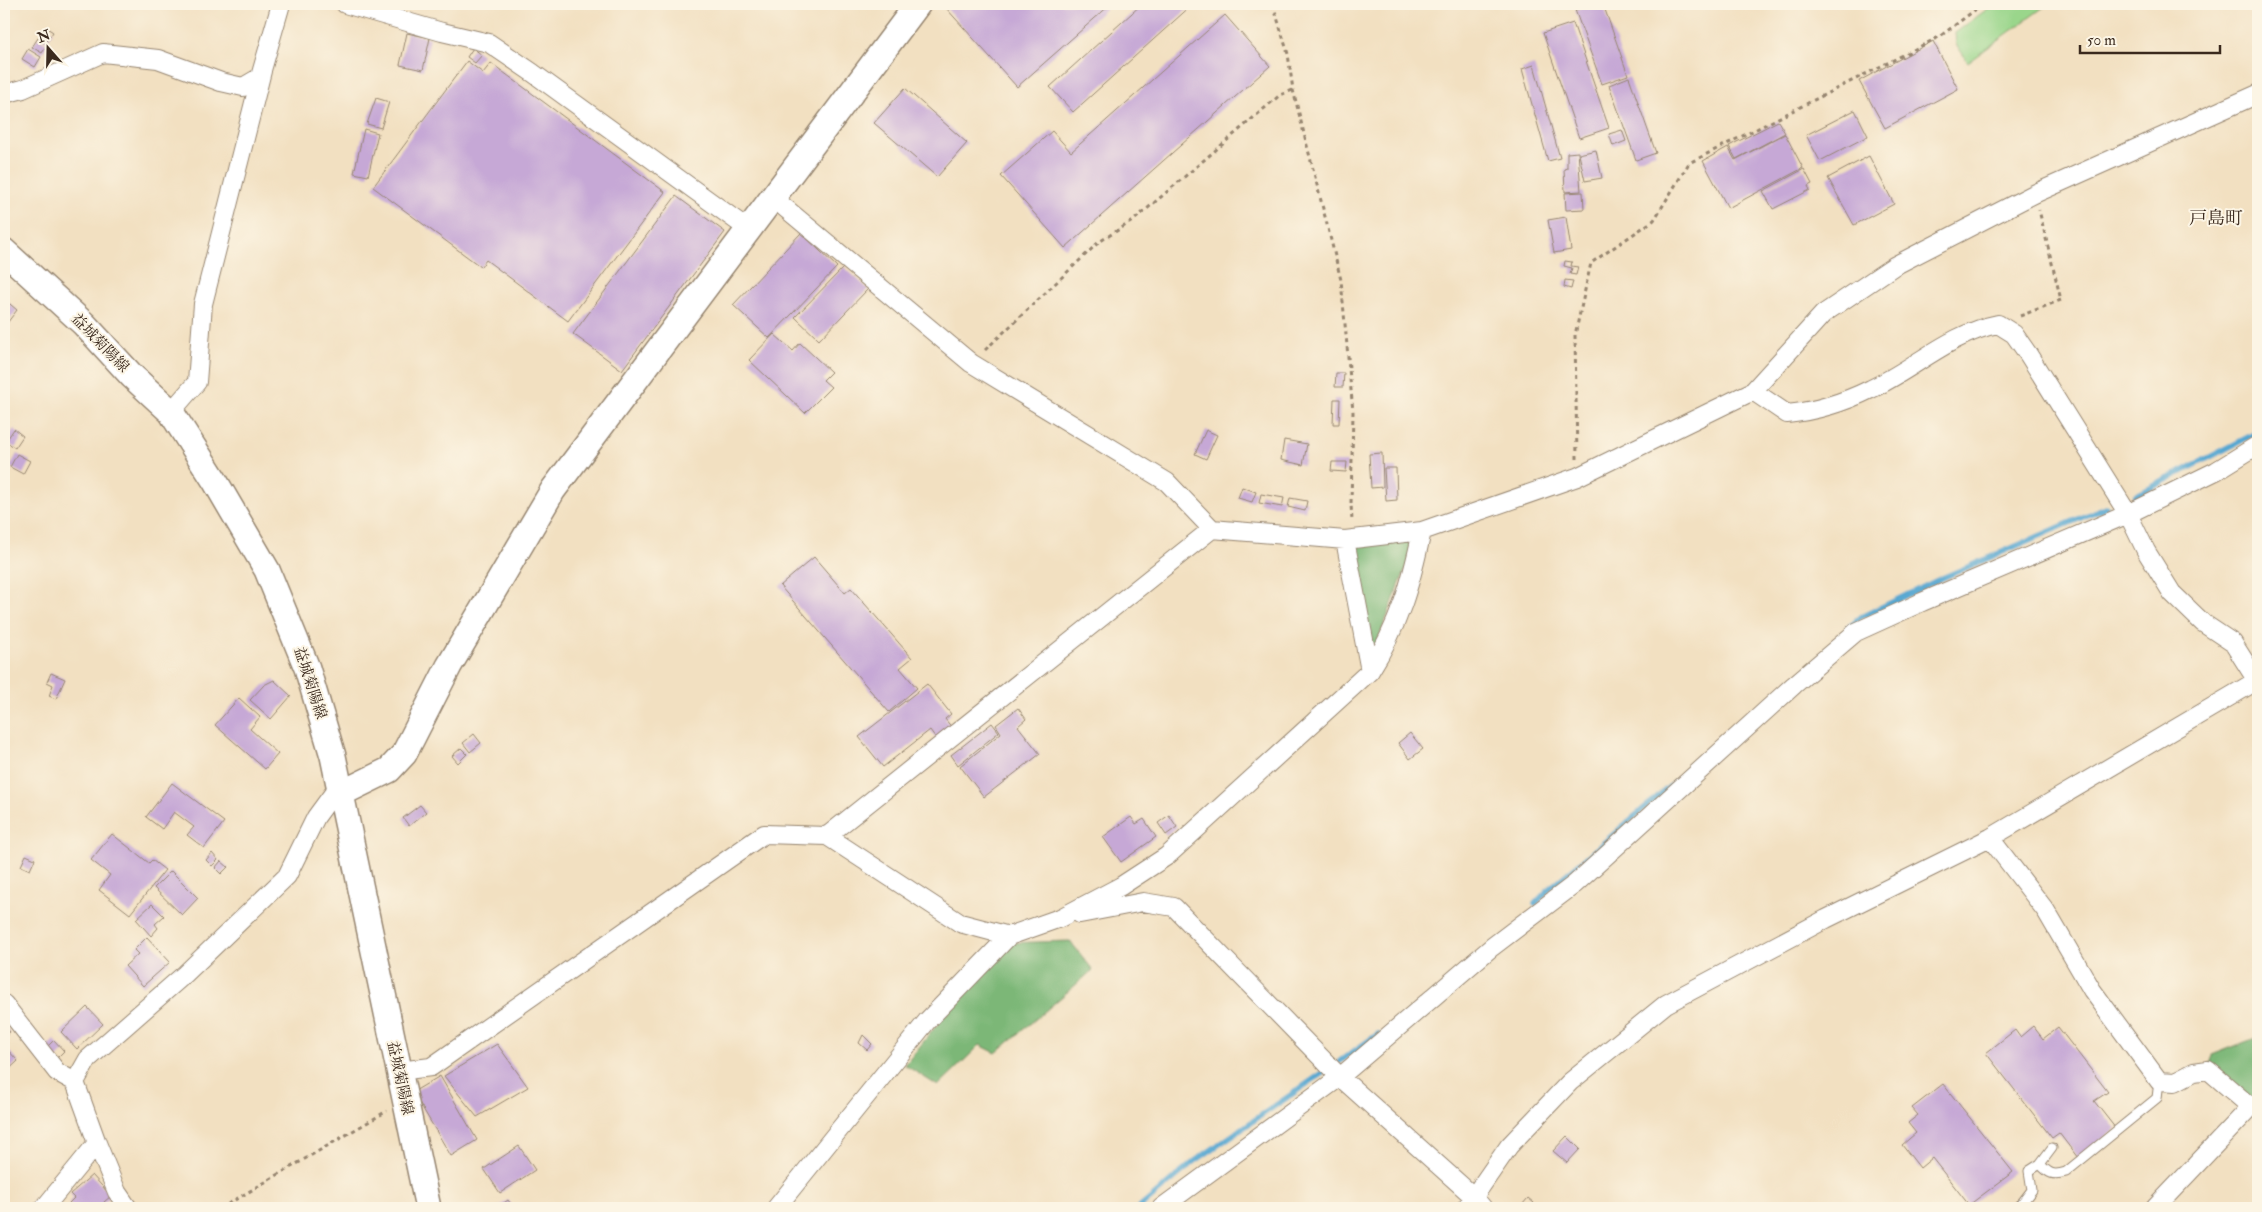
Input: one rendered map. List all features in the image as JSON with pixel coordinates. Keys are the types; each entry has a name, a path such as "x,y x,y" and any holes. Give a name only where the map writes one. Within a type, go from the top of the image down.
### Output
{"main road":[{"path":"339,791 389,770 404,754 449,666 553,490 918,4"},
{"name":"益城菊陽線","path":"4,251 84,324 132,376 171,412 267,570 307,668 333,756 428,1208"}],"street":[{"path":"171,412 197,382 204,304 262,71 281,4"},
{"path":"345,4 442,32 489,42 748,229"},
{"path":"4,94 23,89 103,53 158,59 221,82 243,86 260,77 262,71"},
{"path":"772,197 972,363 1167,482 1212,529 1349,540 1422,532 1578,477 1752,391 1823,314 1894,266 2034,194 2258,94"},
{"path":"1060,918 1143,902 1174,907 1340,1077 1474,1205 1509,1146 1570,1082 1666,1004 1826,919 1990,838 2258,681 2232,643 2203,623 2172,593 2146,551 2128,514 2028,354 2014,334 1998,324 1982,327 1949,343 1872,389 1838,403 1808,412 1786,414 1752,391"},
{"path":"1161,1208 1340,1077 1492,947 1575,884 1794,685 1856,632 2128,514 2216,471 2258,445"},
{"path":"827,836 1212,529"},
{"path":"776,1208 927,1021 1009,936 1060,918 1121,886 1167,856 1370,671 1388,642 1412,579 1422,532"},
{"path":"1349,540 1370,671"},
{"path":"75,1082 88,1059 185,974 287,876 316,817 339,791"},
{"path":"399,1071 432,1067 764,834 827,836 960,923 1009,936"},
{"path":"1990,838 2046,911 2092,990 2159,1081 2175,1082 2194,1072 2208,1070 2254,1105 2155,1208"},
{"path":"4,1004 57,1072 75,1082 117,1192 128,1208"},
{"path":"44,1208 97,1143"}],"lane":[{"path":"2040,1164 2050,1174 2058,1175 2066,1172 2157,1098 2159,1081"},
{"path":"2018,1208 2032,1190 2029,1171 2040,1164 2052,1148"}],"path":[{"path":"1273,4 1288,54 1293,90 1341,280 1353,412 1349,540"},
{"path":"1578,477 1575,335 1591,263 1654,220 1689,164 1939,37 1983,4"},
{"path":"972,363 1099,242 1134,220 1280,95 1293,90"},
{"path":"1998,324 2061,300 2034,194"},
{"path":"221,1208 405,1100"}],"green space":[{"path":"1994,4 2048,4 1968,62 1956,44 1955,33"},
{"path":"1409,538 1411,555 1373,653 1352,544"},
{"path":"1070,941 1093,970 996,1053 980,1045 938,1086 905,1065 1002,943"},
{"path":"2258,1037 2258,1096 2252,1100 2211,1064 2212,1055"}],"building":[{"path":"950,4 1111,4 1017,87 946,8"},
{"path":"1142,4 1193,4 1073,112 1050,87"},
{"path":"1592,4 1603,4 1628,75 1602,84 1575,10"},
{"path":"1225,15 1270,66 1065,248 1001,176 1052,131 1071,152"},
{"path":"1573,23 1609,128 1579,138 1543,33"},
{"path":"47,28 53,32 47,41 41,37"},
{"path":"407,33 430,38 423,70 400,65"},
{"path":"38,38 48,44 42,53 32,47"},
{"path":"1933,41 1958,89 1885,128 1859,81"},
{"path":"473,48 482,55 475,63 467,57"},
{"path":"28,49 41,57 35,67 22,59"},
{"path":"467,61 483,73 491,63 665,192 568,321 486,260 481,267 373,187"},
{"path":"1534,65 1560,158 1548,161 1522,69"},
{"path":"1629,77 1656,153 1636,160 1609,85"},
{"path":"905,88 967,143 937,177 874,123"},
{"path":"376,98 389,102 381,128 367,124"},
{"path":"1855,110 1868,136 1820,161 1806,135"},
{"path":"1778,121 1785,133 1736,159 1729,146"},
{"path":"364,129 378,133 368,176 354,173"},
{"path":"1622,130 1626,141 1613,146 1609,134"},
{"path":"1785,134 1803,168 1728,208 1703,161 1728,147 1735,160"},
{"path":"1596,150 1602,178 1585,181 1579,154"},
{"path":"1578,152 1581,191 1565,192 1564,169 1567,168 1567,153"},
{"path":"1869,156 1894,204 1854,225 1828,178"},
{"path":"1804,169 1812,184 1808,186 1810,190 1773,209 1763,191"},
{"path":"1583,192 1584,209 1566,210 1565,193"},
{"path":"676,196 725,232 622,370 573,334"},
{"path":"1566,217 1571,250 1554,253 1548,220"},
{"path":"801,233 837,267 769,338 733,305"},
{"path":"1565,261 1572,262 1571,266 1578,267 1576,275 1570,274 1572,268 1564,266"},
{"path":"844,267 868,289 819,340 795,317"},
{"path":"1565,280 1573,281 1571,289 1564,287"},
{"path":"4,299 17,310 4,327"},
{"path":"774,334 793,351 800,343 831,372 823,380 831,387 805,413 749,360"},
{"path":"1336,373 1344,373 1343,387 1335,387"},
{"path":"1334,399 1340,399 1339,424 1333,424"},
{"path":"14,429 23,436 15,448 6,441"},
{"path":"1206,430 1217,435 1206,459 1195,454"},
{"path":"1284,440 1307,444 1303,465 1281,460"},
{"path":"1382,453 1383,487 1371,488 1369,454"},
{"path":"17,454 30,461 23,474 10,467"},
{"path":"1332,462 1347,462 1346,472 1331,471"},
{"path":"1384,468 1396,468 1397,500 1386,501"},
{"path":"1242,487 1256,492 1252,502 1238,498"},
{"path":"1261,494 1284,498 1282,507 1259,503"},
{"path":"1290,498 1307,501 1305,511 1288,507"},
{"path":"814,557 845,593 851,588 912,658 900,668 917,688 889,712 780,586"},
{"path":"51,673 65,679 56,699 49,696 53,685 47,682"},
{"path":"274,680 291,696 271,719 250,700 264,685"},
{"path":"927,684 951,714 945,719 953,729 938,741 930,730 883,767 859,737"},
{"path":"239,698 260,717 250,729 278,754 265,769 215,725"},
{"path":"1018,708 1026,719 1018,726 1040,754 984,797 960,766 1001,733 996,725"},
{"path":"992,723 999,732 958,765 951,755"},
{"path":"1410,733 1423,749 1410,759 1398,743"},
{"path":"474,734 481,743 470,752 463,743"},
{"path":"461,748 467,754 458,763 452,756"},
{"path":"172,783 224,822 204,848 187,835 194,827 174,812 162,829 146,817"},
{"path":"420,805 426,812 409,826 403,818"},
{"path":"1169,815 1177,827 1166,835 1158,823"},
{"path":"1131,817 1136,824 1144,819 1156,837 1121,862 1103,837"},
{"path":"112,834 149,863 152,860 165,870 130,914 99,890 110,875 91,860"},
{"path":"212,853 218,860 212,866 206,860"},
{"path":"26,855 35,859 30,870 21,866"},
{"path":"221,861 228,867 221,874 215,868"},
{"path":"171,871 198,898 182,915 154,888"},
{"path":"152,904 164,916 155,924 158,928 151,936 136,919"},
{"path":"147,937 170,962 143,986 125,966 138,954 134,950"},
{"path":"87,1007 103,1024 77,1049 61,1032"},
{"path":"4,1025 10,1032 4,1037"},
{"path":"2033,1026 2043,1039 2058,1027 2108,1092 2094,1101 2116,1129 2078,1158 2059,1133 2052,1138 1986,1053 2015,1030 2020,1037"},
{"path":"863,1035 872,1044 867,1050 859,1043"},
{"path":"4,1039 8,1044 5,1047 18,1061 4,1074"},
{"path":"54,1040 64,1051 55,1060 45,1049"},
{"path":"497,1044 528,1087 477,1117 444,1076"},
{"path":"440,1076 477,1140 451,1156 413,1092"},
{"path":"1943,1084 2013,1172 1969,1205 1932,1158 1920,1168 1902,1145 1916,1133 1908,1123 1918,1115 1912,1108"},
{"path":"1567,1136 1580,1149 1567,1163 1553,1151"},
{"path":"519,1146 535,1170 500,1193 484,1169"},
{"path":"92,1175 111,1196 104,1202 106,1205 102,1208 73,1208 69,1203 74,1198 70,1194"},
{"path":"1528,1198 1534,1203 1530,1208 1522,1205"},
{"path":"508,1200 514,1208 497,1208"}],"waterway":[{"path":"2135,496 2258,432"},
{"path":"1848,628 1861,617 1940,579 2106,507"},
{"path":"1535,904 1550,888 1675,782"},
{"path":"1340,1061 1378,1034"},
{"path":"1139,1208 1195,1161 1324,1072"}],"district":[{"name":"戸島町","path":"2216,218"}]}
